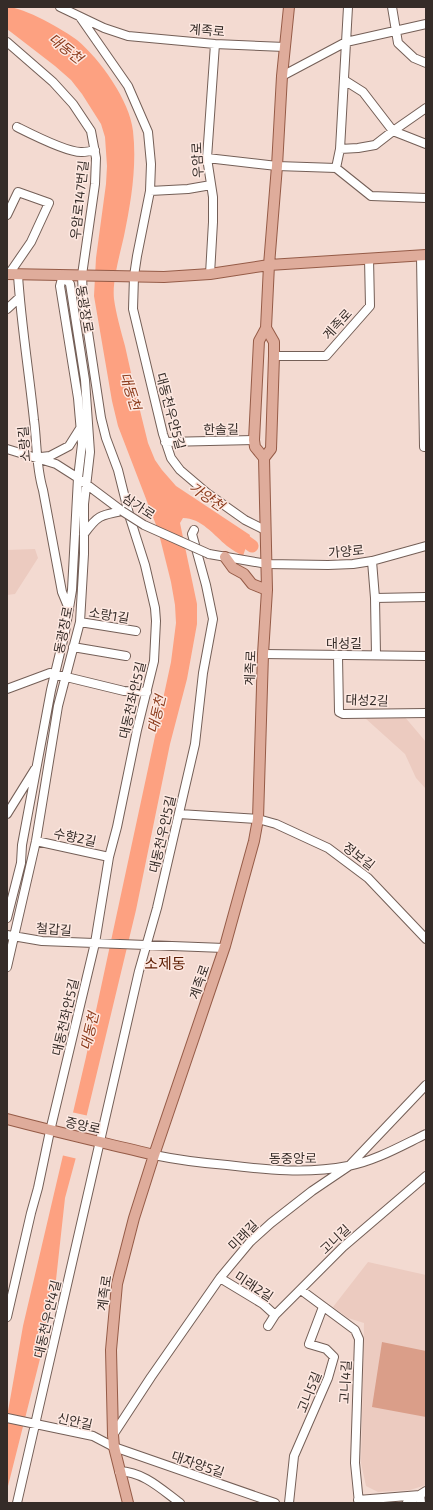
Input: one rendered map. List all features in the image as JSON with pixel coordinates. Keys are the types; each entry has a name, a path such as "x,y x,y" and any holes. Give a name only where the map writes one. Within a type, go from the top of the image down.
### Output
{"main road":[{"name":"계족로","path":"128,1503 119,1471 113,1435 111,1350 116,1284 134,1218 154,1155 224,948 254,841 258,819 267,564 264,458 255,447 254,440 259,341 266,328 269,265 278,166 282,76 289,7"},
{"path":"11,274 164,277 210,274 269,265 423,256"},
{"name":"계족로","path":"264,458 271,449 274,356 274,342 266,328"},
{"path":"225,556 233,568 244,574 252,584 267,590"},
{"name":"중앙로","path":"7,1119 154,1155"}],"street":[{"name":"계족로","path":"60,7 104,28 128,36 215,44 286,47"},
{"path":"336,168 340,149 348,7"},
{"path":"392,7 398,43 414,58 426,63"},
{"name":"대동천우안5길","path":"80,17 128,86 148,132 151,164 150,191 140,236 134,276 133,309 165,442 171,458 180,470 207,493 245,520 265,530"},
{"path":"282,76 346,42 426,24"},
{"name":"우암로147번길","path":"7,42 53,82 73,104 90,131 96,158 95,184 82,275"},
{"name":"우암로","path":"210,274 213,197 207,158 215,44"},
{"path":"344,80 363,92 393,131 426,144"},
{"path":"340,149 375,145 426,108"},
{"path":"17,127 37,137 74,151 82,152 95,150"},
{"path":"207,158 278,166 336,168 371,196 426,198"},
{"path":"150,191 188,189 211,185"},
{"path":"7,215 18,192 49,203 31,242 11,274"},
{"path":"423,256 424,447 426,447"},
{"name":"계족로","path":"274,356 326,356 370,306 369,258"},
{"name":"소랑길","path":"11,274 19,298 38,458 38,475 43,490 62,592 69,609"},
{"name":"동광장로","path":"7,918 21,863 22,845 51,690 56,674 72,590 78,478 82,444 78,398 60,286 63,275"},
{"name":"동광장로","path":"7,967 10,936 36,841 58,706 80,622 84,554 84,504 90,452 85,380 70,284 63,275"},
{"name":"대동천좌안5길","path":"7,1317 97,943 109,857 155,656 155,608 145,565 130,518 118,470 106,438 101,418 83,299 82,275"},
{"path":"7,309 19,298"},
{"path":"38,458 50,456 69,446 81,427"},
{"name":"한솔길","path":"165,442 254,440"},
{"name":"삼가로","path":"7,448 56,464 144,525 209,554 267,564"},
{"path":"84,534 95,519 106,514 122,511"},
{"name":"대동천우안5길","path":"99,1141 144,946 157,908 195,744 203,673 213,619 206,585 192,534 194,530"},
{"name":"가양로","path":"267,564 353,564 372,561 426,546"},
{"path":"372,561 375,598 376,656"},
{"path":"375,598 426,597"},
{"name":"소랑1길","path":"80,622 136,631"},
{"path":"73,646 126,656"},
{"name":"대성길","path":"263,654 426,656"},
{"name":"대성2길","path":"338,656 339,712 343,714 426,713"},
{"path":"7,689 50,673 124,690 147,692"},
{"path":"7,814 37,765"},
{"name":"정보길","path":"180,814 258,819 276,824 328,848 368,878 426,939"},
{"name":"수향2길","path":"36,841 109,857"},
{"name":"철갑길","path":"10,936 42,941 144,946"},
{"path":"144,946 224,948"},
{"name":"미래길","path":"113,1435 151,1377 220,1278 250,1242 271,1223 312,1191 349,1166 426,1085"},
{"name":"동중앙로","path":"154,1155 177,1160 262,1169 318,1170 349,1166 391,1152 426,1134"},
{"name":"대동천우안4길","path":"17,1503 32,1424 99,1141"},
{"name":"고니길","path":"268,1326 275,1315 343,1247 426,1176"},
{"name":"미래2길","path":"220,1278 263,1304 275,1315"},
{"name":"고니4길","path":"300,1290 355,1330 359,1339 355,1463 359,1501"},
{"name":"고니5길","path":"289,1503 294,1456 328,1378 334,1357 326,1349 308,1344 323,1307"},
{"name":"신안길","path":"7,1418 93,1436 114,1447"},
{"name":"대자양5길","path":"114,1447 275,1503"},
{"path":"119,1471 129,1471 145,1478 180,1503"},
{"path":"359,1501 422,1496"},
{"path":"407,1503 422,1496"}],"shaded area":[{"path":"35,549 38,558 15,594 7,595 7,550"},
{"path":"404,716 426,742 426,789 416,778 405,754 365,718"},
{"path":"368,1262 426,1275 426,1485 410,1490 378,1492 366,1486 361,1463 364,1323 348,1318 333,1307"},
{"path":"382,1342 426,1351 426,1417 372,1407"}],"water":[{"name":"대동천","path":"7,7 33,15 54,25 77,40 104,69 120,94 126,107 131,119 133,131 134,171 129,210 115,276 114,299 117,317 148,443 155,460 176,486 250,535 243,556 196,521 183,518 180,523 197,604 197,624 187,679 170,744 136,910 82,1135 65,1198 55,1289 47,1331 7,1490 7,1417 23,1326 86,1057 171,662 176,623 171,582 158,530 118,426 112,401 94,296 96,258 106,184 107,166 105,137 101,124 82,94 71,80 7,29"}],"pier":[{"path":"71,1112 89,1116 78,1159 61,1155"}],"waterway":[{"name":"가양천","path":"234,533 252,546"}],"district":[{"name":"소제동","path":"165,963"}]}
